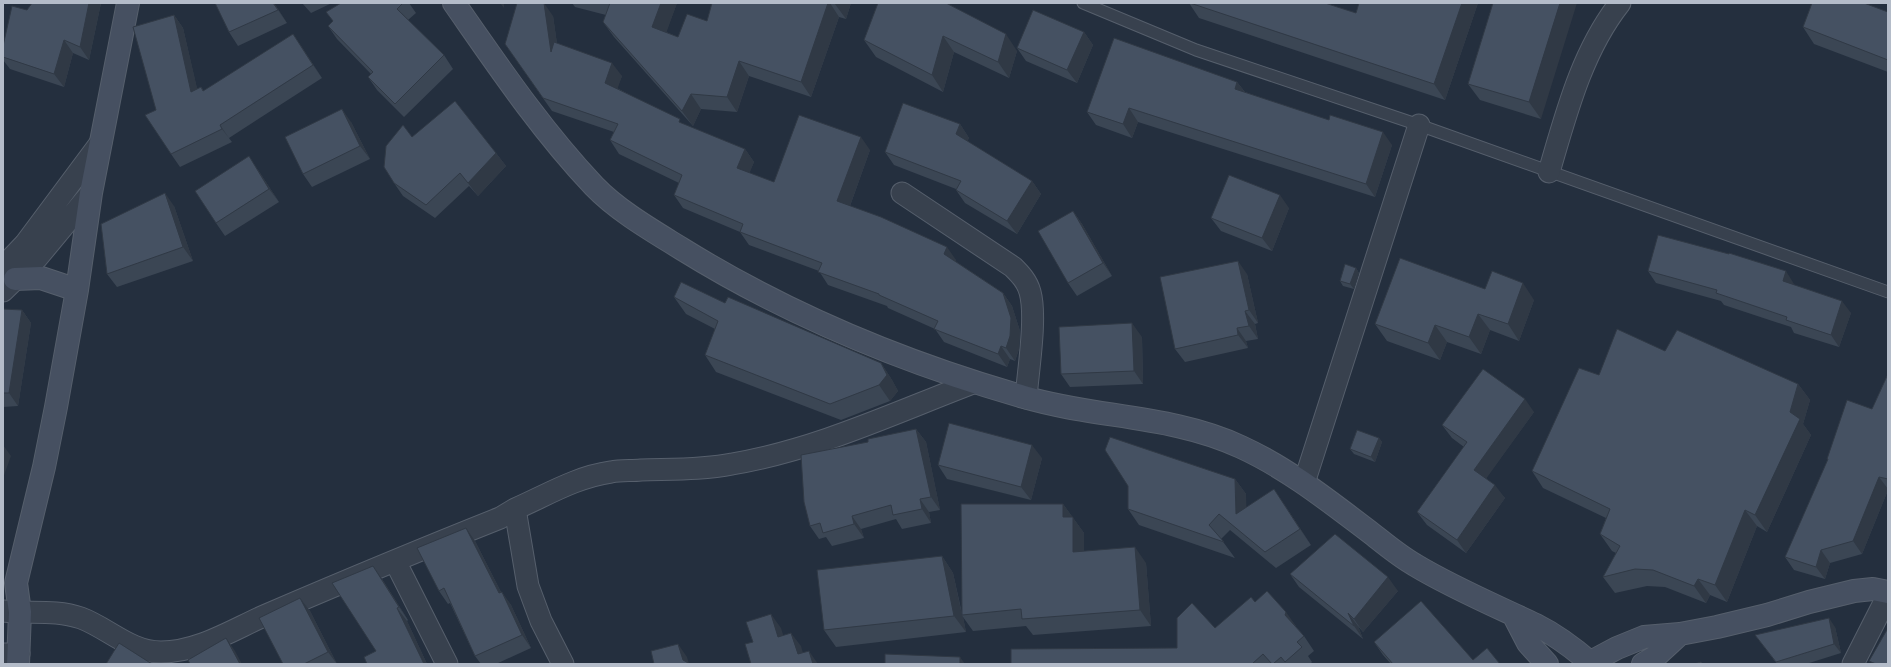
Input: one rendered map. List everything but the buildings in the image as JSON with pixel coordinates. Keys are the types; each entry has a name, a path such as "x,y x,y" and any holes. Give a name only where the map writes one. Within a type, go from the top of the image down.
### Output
{"main road":[{"path":"13,657 12,612 9,591 46,460 77,290 91,193 128,3"},
{"path":"454,3 507,78 549,133 596,188 642,224 704,262 784,304 884,349 974,383 1068,409 1160,423 1213,436 1241,447 1304,483 1413,565 1514,616 1539,626 1590,663 1617,648 1644,637 1680,634 1767,615 1816,600 1854,591 1887,589"},
{"path":"7,279 42,278 77,290"},
{"path":"1514,616 1528,643 1547,664"},
{"path":"1643,664 1655,657 1680,634"}],"street":[{"path":"1549,172 1569,109 1591,49 1605,22 1620,3"},
{"path":"1304,483 1419,125"},
{"path":"7,279 25,244 101,142"},
{"path":"7,279 37,258 91,193"},
{"path":"902,193 1008,263 1025,280 1030,292 1032,311 1026,398"},
{"path":"12,612 45,612 69,615 92,623 133,647 160,652 181,651 204,643 395,561 500,518 515,509 565,485 588,476 613,471 678,469 731,465 782,453 833,438 974,383"},
{"path":"515,509 528,586 541,621 563,664"},
{"path":"395,561 447,664"},
{"path":"1853,664 1887,589"}],"lane":[{"path":"1083,3 1196,50 1419,125 1888,292"}]}
